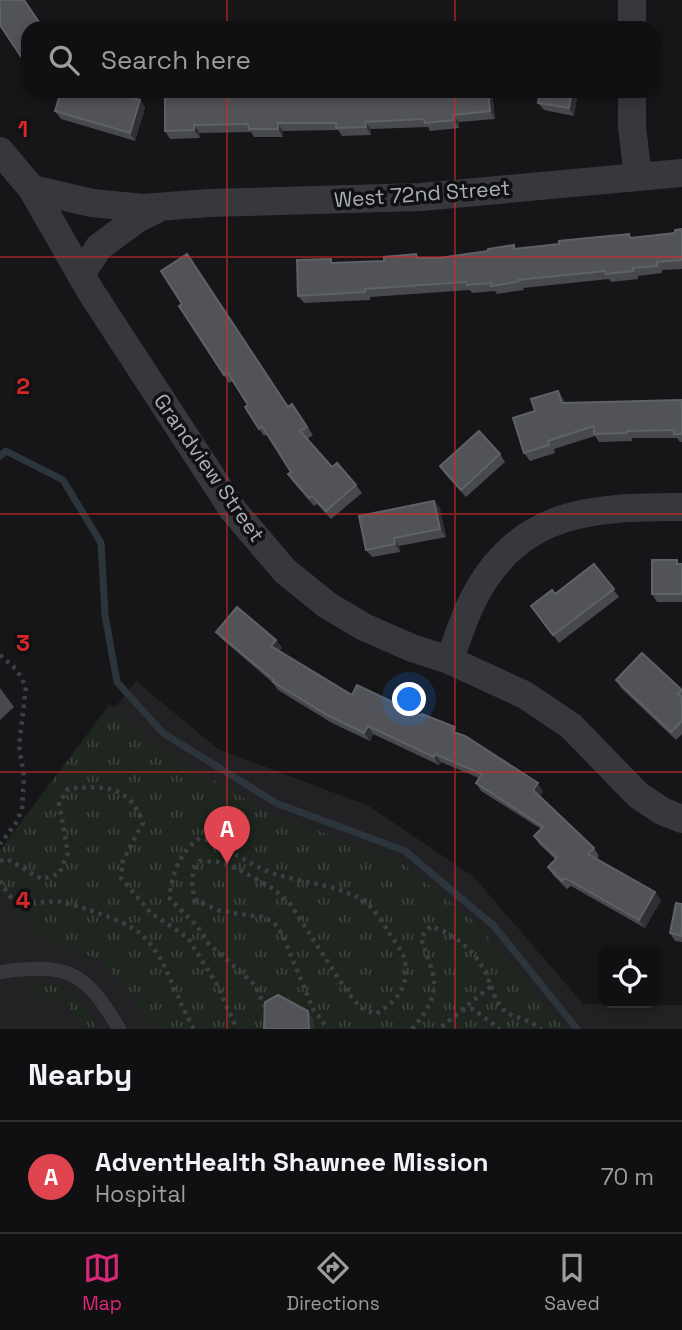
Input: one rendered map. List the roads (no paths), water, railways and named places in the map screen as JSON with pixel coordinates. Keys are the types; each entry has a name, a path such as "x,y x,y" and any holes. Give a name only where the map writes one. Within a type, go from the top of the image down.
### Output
{"street":[{"path":"632,0 632,21"},
{"path":"632,98 632,127 638,177"},
{"name":"Grandview Street","path":"0,150 32,189 81,274 233,510 285,571 327,605 364,627 412,648 449,660 525,695 571,726 638,795 677,817"},
{"name":"West 72nd Street","path":"32,189 123,207 163,207 421,197 682,173"},
{"name":"West 72nd Street","path":"81,274 99,247 137,219 163,207"},
{"path":"449,660 475,596 502,557 523,539 552,522 578,513 625,507 682,507"}],"lane":[{"path":"0,972 35,968 74,974 90,985 102,999 119,1029"}],"waterway":[{"path":"0,456 6,451 63,480 101,543 105,615 117,682 163,733 276,803 405,851 494,926 577,1029"}],"place":[{"name":"AdventHealth Shawnee Mission","path":"227,864"}]}
